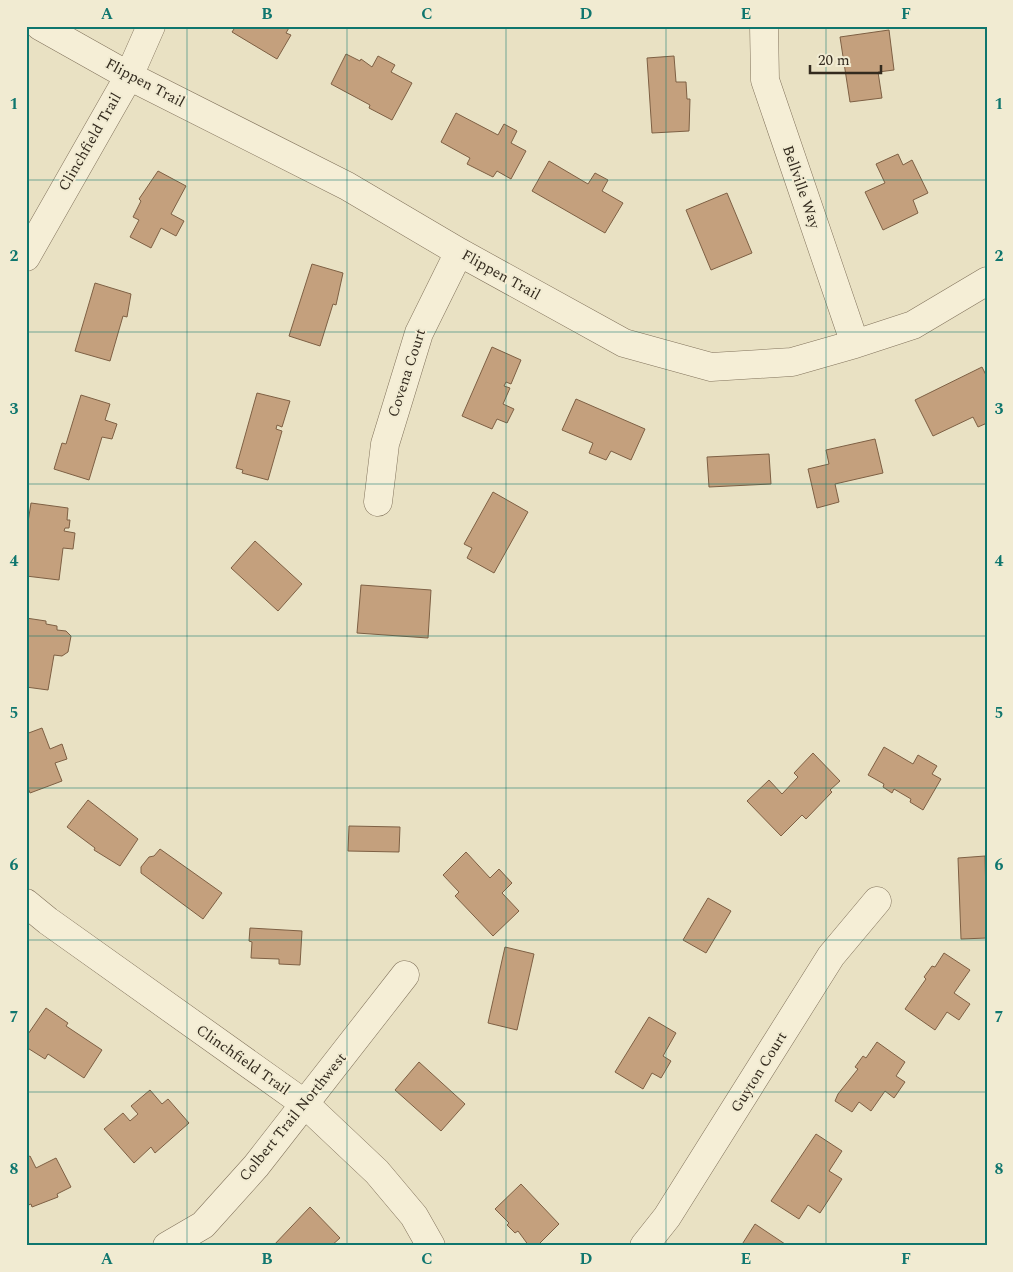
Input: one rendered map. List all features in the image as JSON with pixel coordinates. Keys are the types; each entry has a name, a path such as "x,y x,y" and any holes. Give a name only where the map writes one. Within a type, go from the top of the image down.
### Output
{"street":[{"name":"Flippen Trail","path":"40,26 128,76 347,186 459,252 624,343 711,367 792,362 855,344 913,325 987,281"},
{"name":"Clinchfield Trail","path":"26,257 128,76 151,26"},
{"name":"Bellville Way","path":"764,26 765,80 855,344"},
{"name":"Covena Court","path":"378,502 385,444 419,333 459,252"},
{"name":"Guyton Court","path":"644,1246 668,1217 832,956 877,901"},
{"name":"Clinchfield Trail","path":"26,903 48,921 305,1104 377,1172 414,1216 431,1246"},
{"name":"Colbert Trail Northwest","path":"167,1246 203,1225 256,1166 405,975"}],"building":[{"path":"236,26 290,26 286,33 291,35 277,59 232,32"},
{"path":"889,30 894,70 878,72 882,98 850,102 840,37"},
{"path":"346,54 360,61 361,59 372,67 378,56 395,65 391,72 412,83 392,120 369,108 370,105 331,84"},
{"path":"674,56 676,82 686,82 687,99 690,99 689,131 652,133 647,58"},
{"path":"456,113 498,135 504,124 517,131 511,143 526,151 511,179 497,171 493,177 467,164 470,158 441,142"},
{"path":"898,154 903,165 912,160 928,193 913,200 918,213 883,230 865,192 885,183 876,164"},
{"path":"549,161 588,184 595,173 608,180 602,191 623,203 605,233 532,191"},
{"path":"158,171 186,186 171,214 184,221 176,236 161,228 151,248 130,237 139,220 133,217 141,201 139,199"},
{"path":"727,193 752,253 711,270 686,210"},
{"path":"312,264 343,273 336,305 333,304 320,346 289,336"},
{"path":"95,283 131,294 127,317 123,316 110,361 75,351"},
{"path":"492,347 521,360 511,384 506,382 504,386 510,388 503,404 514,409 507,423 497,419 492,429 462,416"},
{"path":"982,367 987,377 987,423 978,427 973,417 933,436 915,400"},
{"path":"257,393 290,401 282,427 277,425 276,429 282,431 268,480 242,473 243,470 236,468"},
{"path":"81,395 110,404 105,420 117,424 112,439 102,437 89,480 54,469 62,443 66,444"},
{"path":"576,399 645,429 631,460 611,451 606,460 589,453 593,443 562,430"},
{"path":"875,439 883,473 835,484 839,502 817,508 808,469 829,464 826,450"},
{"path":"769,454 771,484 709,487 707,457"},
{"path":"493,492 528,512 494,573 467,558 472,548 464,544"},
{"path":"31,503 68,508 67,520 70,520 69,528 65,528 64,531 75,533 73,549 63,548 59,580 26,576 26,535"},
{"path":"255,541 302,584 278,611 231,568"},
{"path":"361,585 431,590 428,638 357,633"},
{"path":"26,618 46,621 46,624 57,626 57,630 66,631 71,636 68,652 62,656 54,655 48,690 26,687"},
{"path":"42,728 50,749 62,744 67,759 55,763 62,781 30,793 26,783 26,734"},
{"path":"884,747 913,764 918,755 937,766 932,774 941,779 923,810 910,802 911,799 894,789 892,793 883,787 884,784 868,775"},
{"path":"813,753 840,781 806,819 802,815 781,836 747,801 769,780 782,794 798,777 794,773"},
{"path":"88,800 138,839 120,866 94,850 95,848 67,827"},
{"path":"349,826 400,827 399,852 348,851"},
{"path":"160,849 222,893 203,919 141,873 141,867 149,857 154,856"},
{"path":"466,852 490,878 499,869 512,883 502,893 519,911 493,936 455,896 459,892 443,875"},
{"path":"985,856 987,938 961,939 958,858"},
{"path":"708,898 731,911 706,953 683,940"},
{"path":"250,928 302,931 300,965 279,964 279,959 251,958 252,942 249,941"},
{"path":"505,947 534,954 517,1030 488,1023"},
{"path":"944,953 970,970 954,993 970,1004 959,1020 947,1012 935,1030 905,1009 926,979 924,977 932,966 935,967"},
{"path":"46,1008 68,1023 66,1026 102,1050 84,1078 48,1054 45,1059 26,1047 26,1037"},
{"path":"649,1017 676,1033 663,1056 671,1061 661,1078 652,1073 643,1089 615,1072"},
{"path":"877,1042 905,1062 896,1076 905,1082 894,1098 885,1091 871,1111 859,1102 852,1112 835,1101 838,1094 858,1069 855,1067 863,1056 866,1058"},
{"path":"419,1062 465,1104 441,1131 395,1090"},
{"path":"150,1090 162,1104 168,1099 189,1123 155,1153 151,1147 134,1163 104,1129 123,1113 130,1121 138,1114 131,1106"},
{"path":"816,1134 842,1151 829,1171 842,1179 820,1213 808,1205 799,1219 771,1201"},
{"path":"30,1156 36,1168 56,1158 71,1187 57,1194 58,1197 32,1207 31,1204 26,1206 26,1158"},
{"path":"521,1184 559,1224 537,1246 529,1246 518,1231 515,1233 507,1225 509,1223 495,1209"},
{"path":"310,1207 340,1238 331,1246 273,1246"},
{"path":"755,1224 785,1244 784,1246 741,1246"}]}
